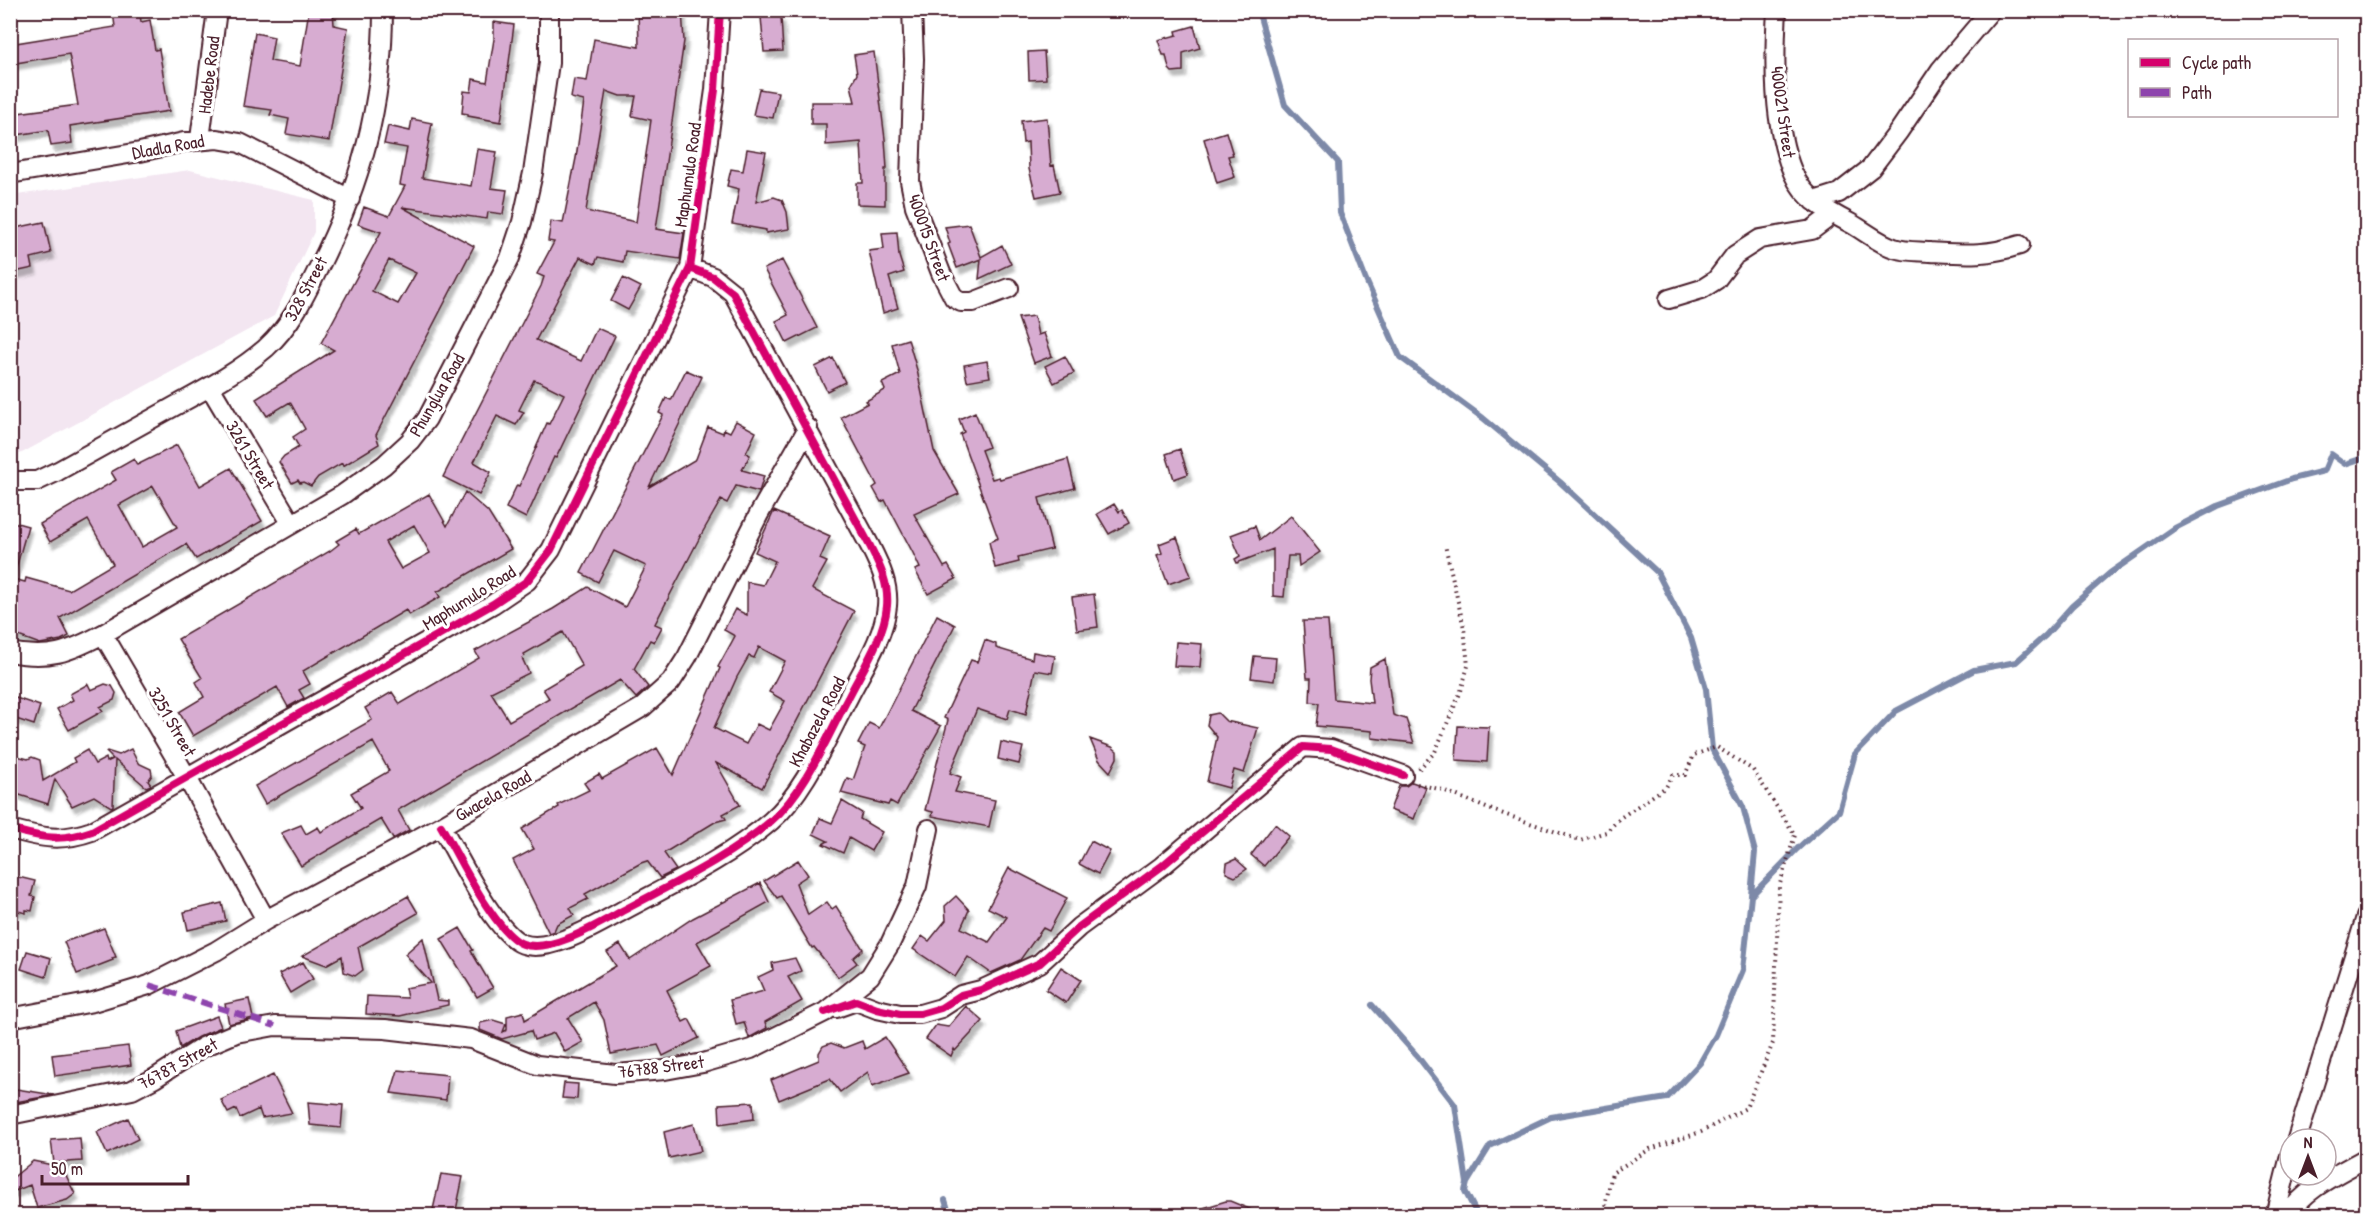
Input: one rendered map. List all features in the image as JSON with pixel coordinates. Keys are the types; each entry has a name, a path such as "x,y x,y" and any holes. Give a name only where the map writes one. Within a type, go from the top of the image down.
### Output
{"street":[{"name":"Hadebe Road","path":"200,139 217,10"},
{"name":"328 Street","path":"10,481 37,481 58,471 210,387 264,350 282,332 300,306 350,199 362,166 373,116 382,50 382,10"},
{"name":"Phunglua Road","path":"10,652 28,656 52,656 73,650 342,495 384,465 410,441 427,419 510,258 522,222 533,173 549,63 549,10"},
{"name":"Maphumulo Road","path":"10,829 52,839 72,838 92,831 463,621 526,581 551,550 690,267 715,90 720,10"},
{"name":"400015 Street","path":"912,10 914,59 910,181 915,207 941,273 954,298 961,302 973,302 1009,288"},
{"name":"400021 Street","path":"1777,10 1776,70 1783,134 1793,174 1803,190 1814,201 1830,213 1897,250 1975,255 1996,253 2020,245"},
{"path":"1814,201 1839,193 1870,168 1899,131 1941,69 1991,10"},
{"name":"Dladla Road","path":"10,174 200,139 217,139 240,143 350,199"},
{"path":"1669,299 1702,289 1716,280 1735,255 1760,239 1812,230 1830,213"},
{"name":"Khabazela Road","path":"441,826 487,905 512,939 525,945 538,946 555,943 599,924 747,841 788,804 879,638 887,608 887,588 880,567 733,293 713,277 690,267"},
{"name":"3261 Street","path":"210,387 291,523"},
{"name":"Gwacela Road","path":"10,1018 93,1002 149,985 216,951 266,920 441,826 643,707 670,682 687,657 759,514 808,429"},
{"name":"3251 Street","path":"103,634 266,920"},
{"path":"825,1012 856,1001 900,1014 920,1014 941,1008 961,995 981,990 1040,963 1079,927 1162,866 1303,747 1331,749 1403,775"},
{"name":"76788 Street","path":"275,1026 384,1029 471,1039 537,1065 615,1074 665,1070 703,1063 751,1049 825,1012 870,976 891,944 916,886 929,829"},
{"path":"2301,1127 2367,917"},
{"name":"76787 Street","path":"10,1115 132,1090 203,1047 236,1033 275,1026"},
{"path":"2287,1215 2317,1186 2367,1158"},
{"path":"2275,1215 2282,1187"}],"path":[{"path":"1445,545 1460,608 1468,666 1461,691 1435,752 1415,773 1406,770 1403,775 1416,783 1443,790 1489,809 1580,840 1606,832 1620,818 1666,787 1673,774 1685,775 1694,755 1717,747 1753,770 1795,835 1779,887 1773,1043 1746,1108 1701,1132 1650,1149 1612,1173 1603,1215"}],"shaded area":[{"path":"190,170 314,200 314,232 274,316 20,454 10,452 10,196"}],"building":[{"path":"128,10 129,15 140,13 141,22 150,20 155,50 159,49 169,111 70,126 72,143 51,146 48,130 10,136 10,114 78,105 69,54 10,64 10,44 115,27 113,12"},
{"path":"309,10 333,10 334,25 348,28 329,141 286,134 289,119 270,115 272,110 243,106 255,33 274,37 270,61 300,66"},
{"path":"638,10 682,10 684,41 656,229 684,233 680,259 625,251 623,262 598,257 595,264 580,257 536,340 581,361 597,328 615,336 526,518 506,508 517,485 519,486 547,423 549,424 564,394 540,382 534,380 519,410 524,412 516,425 497,416 474,462 491,472 479,495 443,477 541,286 544,277 537,274 554,242 548,241 551,221 563,223 584,101 571,98 574,79 587,81 594,39 639,47","holes":["606,91 620,96 636,96 632,116 651,120 636,222 586,211"]},
{"path":"761,17 781,17 783,51 764,52"},
{"path":"494,22 514,25 501,122 462,113 464,91 471,92 473,79 487,82 494,39"},
{"path":"1194,26 1200,48 1183,53 1183,71 1172,72 1158,40 1177,35 1176,31"},
{"path":"1044,51 1046,79 1029,80 1028,52"},
{"path":"874,52 885,139 887,169 885,169 885,205 857,204 857,183 863,183 861,142 826,145 826,124 811,124 811,102 855,102 851,85 857,74 854,55"},
{"path":"759,89 778,92 773,118 753,115"},
{"path":"1047,118 1051,166 1054,165 1060,192 1036,197 1029,169 1028,142 1023,143 1021,121"},
{"path":"412,119 432,123 422,178 471,186 477,149 497,152 491,188 507,190 503,214 488,212 487,219 402,207 474,246 376,435 379,444 343,466 342,463 318,477 311,486 300,483 298,480 292,483 279,462 299,447 293,437 305,429 290,402 267,416 256,399 334,350 321,343 381,232 358,224 364,207 389,216 405,186 400,185 407,148 384,144 388,126 410,131","holes":["389,260 416,273 398,304 372,291"]},
{"path":"1226,132 1233,155 1228,156 1235,177 1217,183 1204,139"},
{"path":"747,149 766,152 756,202 774,197 782,200 787,212 789,229 766,233 766,230 732,224 739,189 727,186 731,169 743,171"},
{"path":"44,222 51,253 31,258 33,268 10,273 10,229"},
{"path":"969,224 981,257 1002,245 1011,264 979,279 981,259 957,268 948,244 950,243 945,227"},
{"path":"897,232 899,256 904,272 889,277 898,308 883,313 869,251 884,249 882,233"},
{"path":"782,260 817,328 787,343 776,321 788,315 764,269"},
{"path":"623,278 641,287 628,310 611,301"},
{"path":"1034,316 1038,335 1044,333 1052,356 1034,363 1018,318"},
{"path":"908,339 934,451 959,494 914,514 944,567 948,565 956,579 928,594 915,570 920,568 913,553 885,500 881,502 873,488 877,485 841,417 868,403 866,401 885,390 882,383 900,374 892,344"},
{"path":"1065,356 1074,373 1054,383 1045,366"},
{"path":"833,358 845,382 827,391 815,367"},
{"path":"987,361 990,377 967,381 964,365"},
{"path":"686,370 702,377 649,487 696,459 708,427 723,433 724,429 730,432 736,421 756,432 746,453 750,455 742,470 764,476 759,492 736,486 727,503 721,500 701,535 655,624 662,627 654,642 650,640 634,669 648,687 636,698 620,680 398,810 409,830 393,839 381,819 301,866 281,833 301,825 306,834 318,827 321,832 361,808 351,793 389,771 373,742 265,804 255,786 372,720 365,708 392,692 400,704 479,658 475,651 553,609 588,587 625,607 646,566 614,551 598,582 581,573 663,415 659,413 666,398 671,400","holes":["563,632 582,666 543,689 549,698 509,721 491,692 529,673 522,658 524,654"]},
{"path":"975,412 989,447 981,450 992,479 999,477 1000,479 1068,459 1075,488 1039,498 1052,549 1018,557 1019,562 995,568 989,542 998,538 960,434 964,432 959,419"},
{"path":"177,445 200,486 231,468 262,521 196,559 186,544 60,618 69,636 61,640 40,644 10,633 10,578 25,582 26,578 69,590 113,564 88,520 50,542 40,524 116,480 111,472 134,459 137,465","holes":["153,486 177,527 142,547 119,505"]},
{"path":"1180,449 1188,474 1174,479 1166,454"},
{"path":"465,492 488,512 511,549 437,592 440,597 409,615 406,610 303,671 310,684 299,690 304,698 288,707 277,687 193,736 179,712 204,697 196,682 202,678 178,639 330,551 339,544 336,541 356,529 359,534 429,494 447,526","holes":["414,525 430,553 401,569 385,542"]},
{"path":"1114,504 1119,512 1122,510 1129,523 1109,534 1097,514"},
{"path":"774,511 830,536 820,559 827,562 812,589 854,611 762,788 716,763 740,805 723,814 726,819 715,822 664,853 676,870 660,878 647,861 641,863 585,894 588,899 570,908 574,915 557,924 554,931 549,933 513,860 534,849 522,829 559,807 558,805 589,790 584,783 599,774 602,779 657,748 673,775 720,668 718,667 735,636 724,630 735,609 747,615 747,582 763,585 775,561 755,552","holes":["759,647 785,661 769,692 785,701 769,730 757,724 746,744 714,728 749,656 754,658"]},
{"path":"1291,516 1320,552 1299,566 1298,556 1288,556 1284,597 1273,596 1273,549 1237,563 1235,559 1240,556 1231,535 1255,526 1260,540"},
{"path":"10,521 28,526 15,572 10,572"},
{"path":"1177,537 1191,576 1168,584 1157,555 1162,553 1159,544"},
{"path":"1094,594 1098,627 1077,630 1072,597"},
{"path":"937,615 955,625 911,711 941,726 897,805 890,801 888,805 841,793 847,778 853,780 865,747 858,744 869,723 879,728"},
{"path":"1303,621 1328,621 1334,699 1372,703 1370,667 1385,659 1393,715 1406,719 1414,743 1372,738 1372,731 1316,726 1319,703 1310,702 1311,678 1307,678"},
{"path":"985,640 996,644 996,648 1032,659 1033,652 1055,656 1052,673 1035,670 1026,714 1010,709 1007,719 977,709 950,773 961,777 955,792 995,800 989,827 932,816 933,812 925,810 948,720 944,718 971,660 977,662"},
{"path":"1176,642 1202,644 1200,667 1174,666"},
{"path":"1254,656 1276,658 1274,681 1251,678"},
{"path":"88,684 91,690 105,684 112,686 116,693 114,700 100,707 103,711 69,730 57,709 73,700 70,694"},
{"path":"10,696 40,706 34,725 10,717"},
{"path":"1218,713 1226,721 1258,728 1244,773 1234,770 1229,788 1207,782 1217,737 1207,725 1209,715"},
{"path":"1458,726 1489,727 1487,762 1456,760"},
{"path":"1090,739 1117,751 1117,758 1110,772 1099,760"},
{"path":"1001,742 1023,747 1019,764 998,759"},
{"path":"131,749 138,763 151,769 152,775 148,781 151,785 146,787 115,760 113,806 111,807 94,796 72,806 55,779 48,804 10,792 10,754 40,760 43,781 75,762 73,758 87,750 95,764 106,758 107,762 113,759 107,751 119,755"},
{"path":"1412,782 1426,787 1414,819 1390,810 1399,786 1406,786"},
{"path":"842,801 862,813 860,819 882,832 871,851 849,838 843,853 823,844 828,841 813,834 820,818 832,823"},
{"path":"1275,824 1289,836 1264,866 1251,855"},
{"path":"1091,841 1110,851 1098,874 1079,864"},
{"path":"1236,859 1247,869 1235,877 1226,873 1227,863"},
{"path":"798,860 808,875 796,883 808,915 827,902 832,909 836,906 863,949 853,958 857,963 838,977 814,947 812,948 781,896 777,898 764,881"},
{"path":"1009,868 1067,898 1049,931 1043,928 1020,960 991,973 968,957 955,977 913,949 922,936 929,941 946,920 945,906 956,896 969,910 961,928 989,942 1007,917 988,908"},
{"path":"10,875 35,881 31,896 35,897 32,911 26,910 26,913 10,909"},
{"path":"760,883 769,902 697,942 711,966 667,990 683,1022 689,1019 699,1038 663,1056 658,1045 611,1054 604,1020 594,1002 568,1018 583,1042 565,1052 554,1033 534,1040 531,1031 502,1039 480,1030 480,1023 493,1020 506,1024 503,1032 507,1030 507,1016 523,1012 525,1020 616,966 607,952 620,944 630,960 693,918"},
{"path":"408,896 418,913 358,947 363,970 355,976 344,972 342,956 326,965 302,956"},
{"path":"222,903 226,921 188,930 184,912"},
{"path":"104,928 116,957 77,974 64,942"},
{"path":"460,928 493,988 477,997 441,939"},
{"path":"423,938 437,1000 448,1001 448,1005 400,1016 366,1014 367,996 407,998 405,988 431,983 405,954"},
{"path":"27,951 51,958 46,977 21,969"},
{"path":"795,958 801,971 788,977 802,1001 765,1022 767,1028 749,1038 744,1022 736,1024 730,1000 764,991 758,977 773,970 772,963"},
{"path":"303,962 313,979 290,993 279,974"},
{"path":"1061,967 1081,980 1066,1003 1046,990"},
{"path":"249,999 253,1018 229,1024 225,1004"},
{"path":"966,1006 983,1021 955,1051 954,1049 951,1056 926,1039 936,1025 948,1027"},
{"path":"217,1016 221,1027 180,1048 176,1031"},
{"path":"885,1037 909,1073 872,1086 868,1072 840,1092 830,1079 779,1100 771,1080 819,1060 819,1053 823,1046 831,1043 844,1048 862,1041 865,1049"},
{"path":"128,1046 131,1065 55,1076 52,1055"},
{"path":"398,1070 448,1075 446,1100 391,1093"},
{"path":"273,1075 292,1113 262,1118 259,1109 240,1118 236,1109 228,1113 221,1100"},
{"path":"564,1083 578,1084 577,1099 562,1098"},
{"path":"10,1088 54,1095 10,1103"},
{"path":"308,1102 343,1105 341,1128 310,1125"},
{"path":"753,1102 754,1119 720,1124 719,1104"},
{"path":"128,1118 138,1139 107,1154 97,1132"},
{"path":"694,1124 701,1151 669,1158 664,1132"},
{"path":"80,1138 82,1161 54,1163 51,1140"},
{"path":"33,1161 62,1167 75,1194 67,1200 37,1208 30,1185 10,1193 10,1180"},
{"path":"441,1174 463,1177 455,1215 432,1214"},
{"path":"1226,1201 1264,1215 1191,1215 1190,1212"}],"waterway":[{"path":"1258,10 1285,105 1338,162 1340,213 1400,357 1483,418 1560,482 1657,572 1691,638 1706,689 1712,749 1743,807 1755,852 1751,895"},
{"path":"1467,1183 1490,1146 1551,1117 1667,1098 1700,1063 1716,1035 1743,970 1751,896 1797,849 1839,811 1855,754 1896,711 1974,670 2016,662 2046,635 2072,606 2110,573 2175,528 2218,506 2292,479 2324,471 2331,454 2345,464 2366,457"},
{"path":"1372,1005 1418,1057 1455,1105 1467,1183 1465,1191 1478,1216"},
{"path":"945,1200 950,1216"}],"marked path":[{"path":"149,985 275,1026"}],"cycle path":[{"path":"10,829 32,835 61,838 92,831 493,604 527,581 551,550 690,268 715,90 720,10"},
{"path":"441,826 489,909 512,937 523,944 534,946 547,945 575,936 700,869 737,847 771,821 805,780 872,654 885,618 887,590 870,546 733,293 713,277 690,268"},
{"path":"825,1012 856,1001 900,1014 920,1014 941,1008 961,995 981,990 1040,963 1079,927 1162,866 1303,747 1331,749 1403,775"}]}
